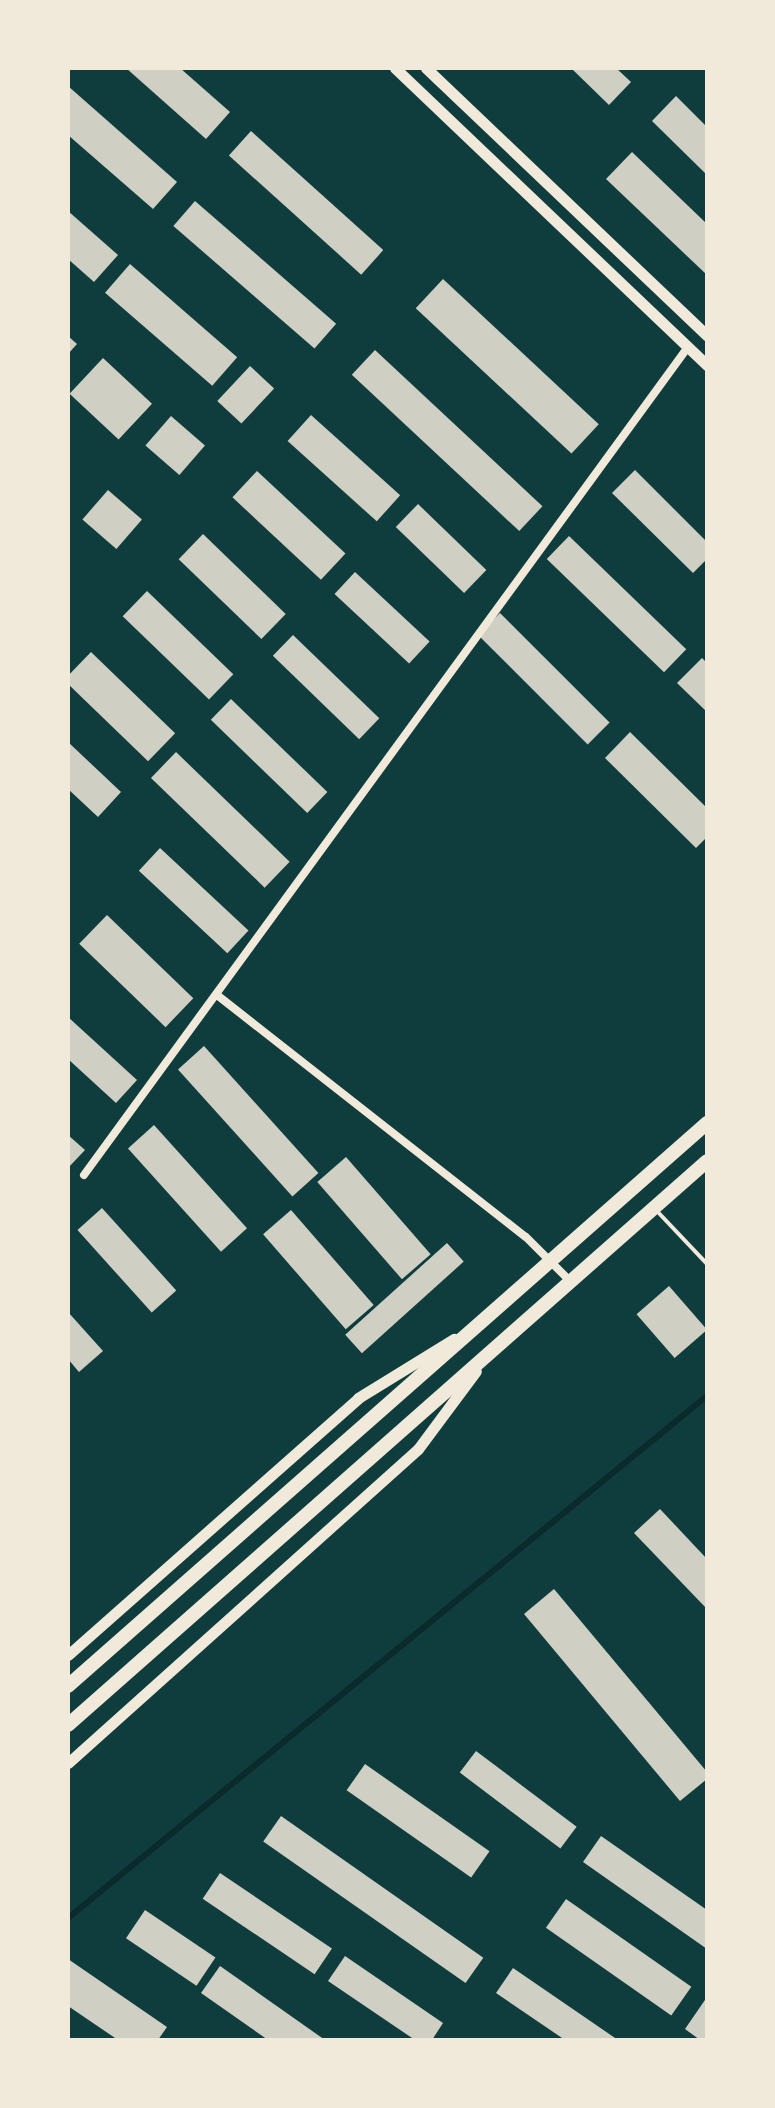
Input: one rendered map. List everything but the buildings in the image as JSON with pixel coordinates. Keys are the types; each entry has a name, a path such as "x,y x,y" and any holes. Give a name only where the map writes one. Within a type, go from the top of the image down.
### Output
{"main road":[{"path":"68,1686 707,1123"},
{"path":"70,1724 262,1558 497,1342 571,1282 707,1161"}],"street":[{"path":"395,68 707,365"},
{"path":"426,68 707,336"},
{"path":"84,1175 688,347"},
{"path":"217,995 552,1260 571,1282"},
{"path":"68,1655 358,1398 478,1324"},
{"path":"68,1763 418,1449 497,1342"}],"lane":[{"path":"654,1207 707,1264"}],"waterway":[{"path":"68,1918 707,1396"}]}
